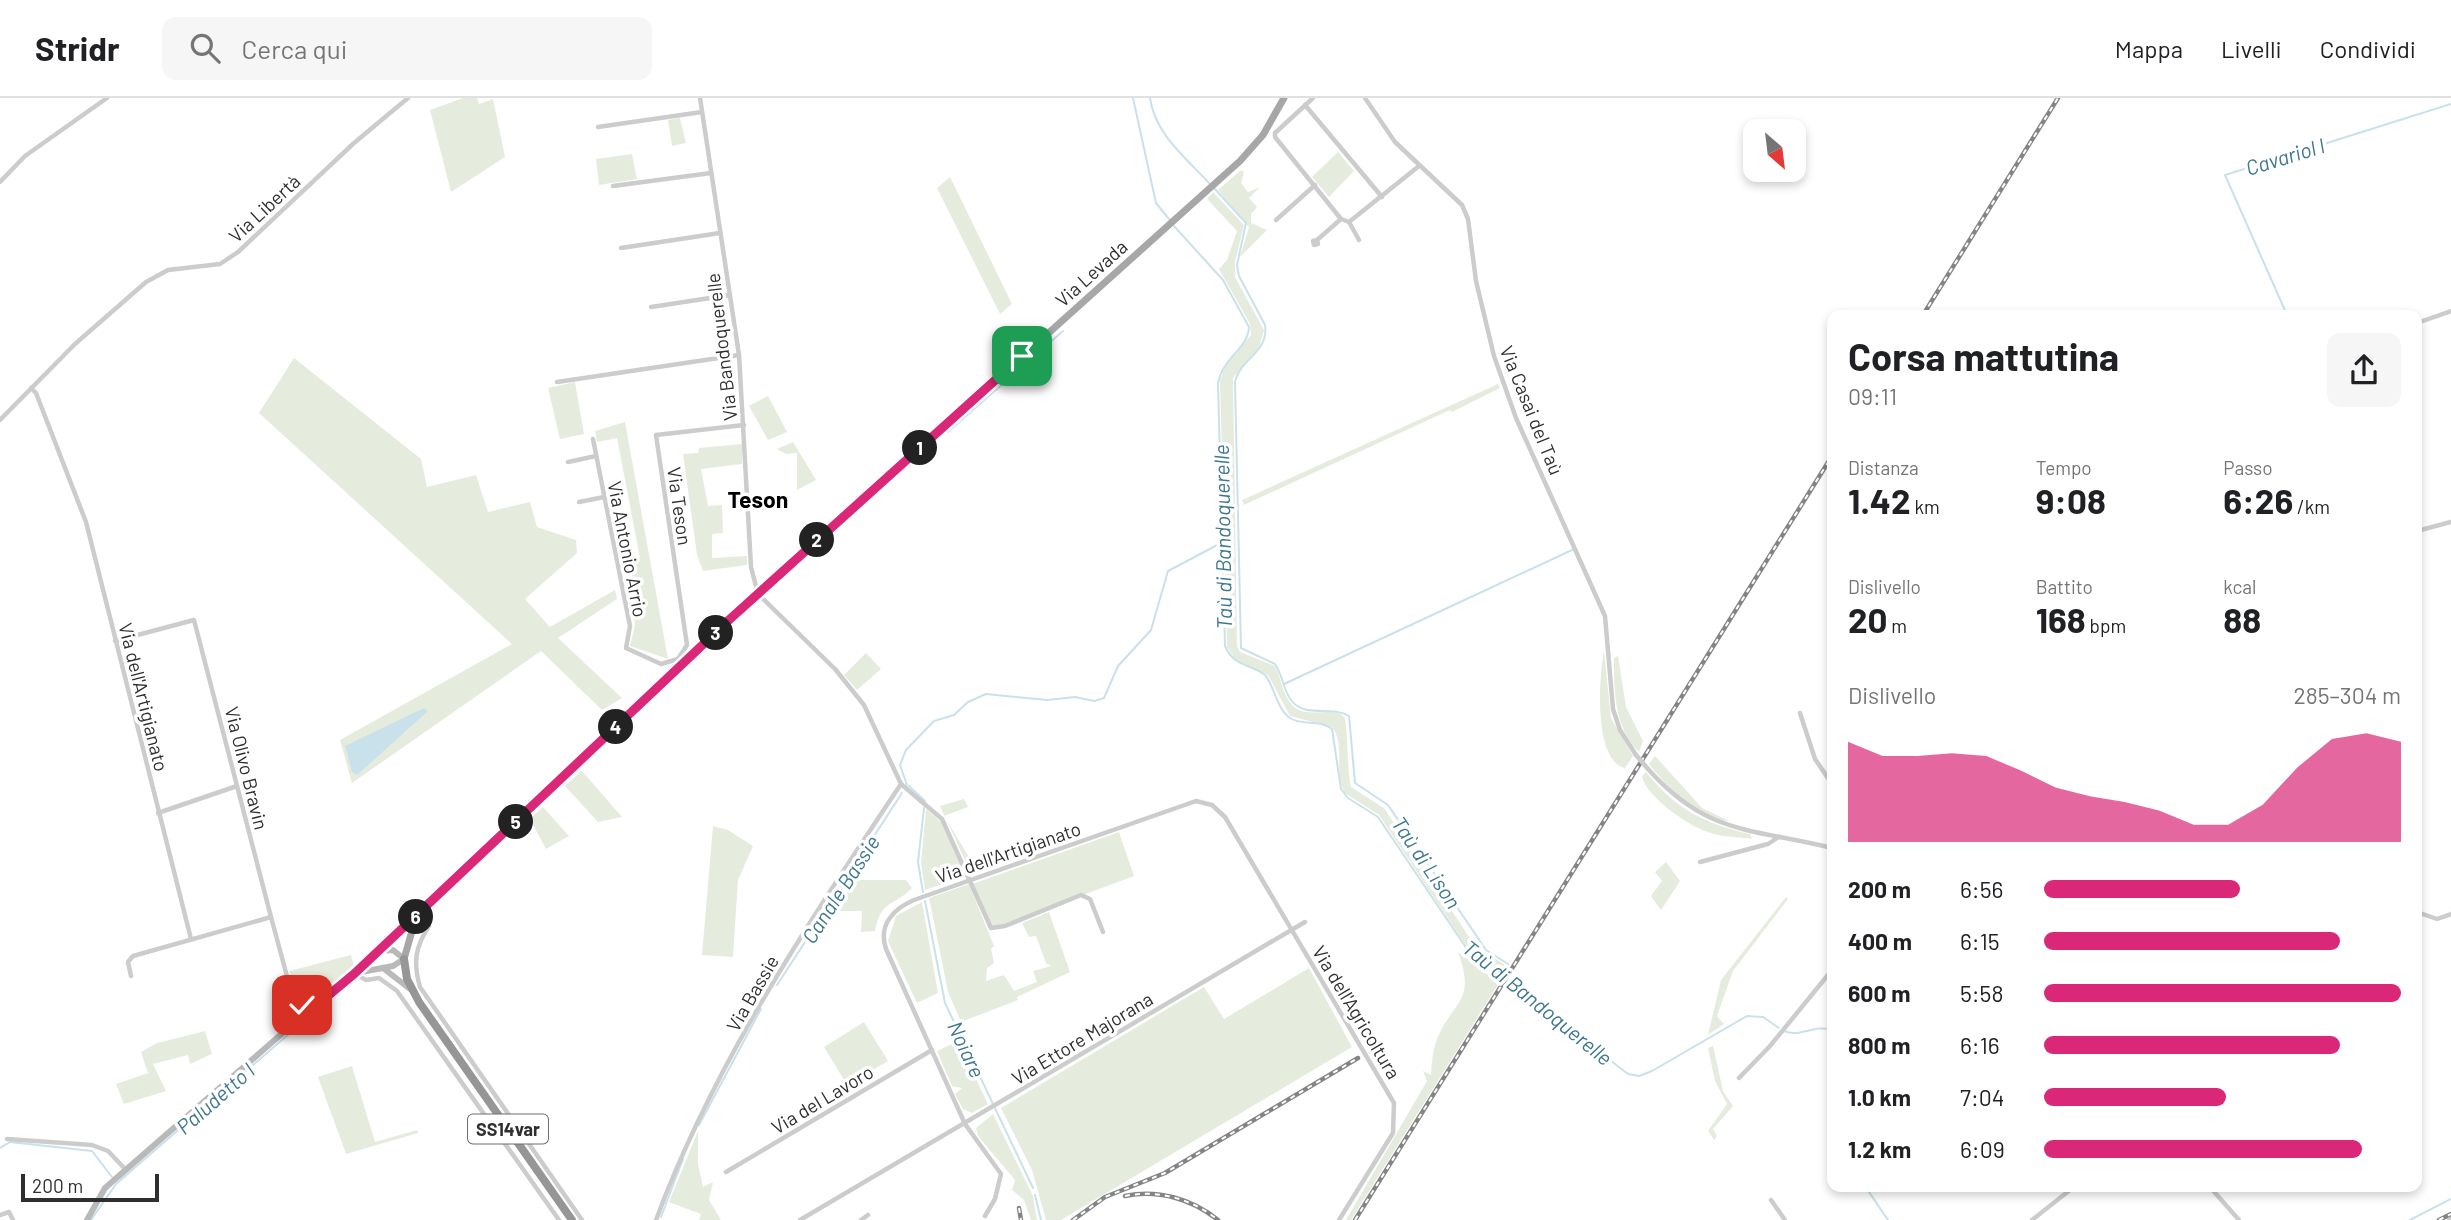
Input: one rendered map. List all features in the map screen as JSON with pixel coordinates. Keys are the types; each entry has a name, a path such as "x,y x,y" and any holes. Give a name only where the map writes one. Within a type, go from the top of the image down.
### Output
{"highway":[{"name":"SS14var","path":"404,959 414,994 572,1220"}],"main road":[{"name":"Via Levada","path":"87,1220 105,1188 354,974 434,901 680,662 1240,161 1264,135 1284,98"},
{"path":"378,951 393,950 404,959 412,931 434,901"},
{"name":"Via Levada","path":"354,974 393,966 404,959"},
{"path":"381,967 393,972 414,994"}],"street":[{"path":"0,182 25,156 107,98"},
{"name":"Via Libertà","path":"0,420 75,344 154,277 168,270 211,266 238,252 354,143 408,98"},
{"name":"Via Bandoquerelle","path":"700,98 739,355 751,567 758,594"},
{"path":"1313,98 1276,133 1276,139 1342,219 1349,222 1359,240"},
{"name":"Via Casai del Taù","path":"1365,98 1395,142 1462,205 1468,219 1476,281 1494,356 1516,418 1605,616 1613,709 1620,730 1636,755 1667,791 1691,810 1723,824 1778,837"},
{"path":"1305,105 1382,197"},
{"path":"598,127 702,112"},
{"path":"1349,222 1419,166"},
{"path":"613,186 711,173"},
{"path":"1276,220 1315,185"},
{"path":"1317,240 1342,219"},
{"path":"621,248 720,233"},
{"path":"651,307 730,295"},
{"path":"2422,321 2451,311"},
{"path":"557,382 739,355"},
{"name":"Via dell'Artigianato","path":"31,388 36,393 86,522 191,939"},
{"name":"Via Teson","path":"680,662 687,645 656,435 745,425"},
{"name":"Via Antonio Arrio","path":"593,439 630,626 626,648 661,664 680,662"},
{"path":"568,462 596,456"},
{"path":"579,502 604,497"},
{"path":"2422,530 2451,522"},
{"path":"758,594 854,692 873,718 901,784 942,820 991,928 1004,926 1082,895 1090,899 1103,932"},
{"name":"Via Olivo Bravin","path":"115,641 194,620 291,991 298,1001 302,1018"},
{"path":"1801,713 1815,758 1827,776"},
{"name":"Via Bassie","path":"656,1220 674,1171 761,1002 901,784"},
{"path":"158,813 237,786"},
{"name":"Via dell'Artigianato","path":"985,1216 995,1199 1001,1174 965,1124 886,949 886,923 893,912 904,904 970,880 1188,803 1204,802 1226,817 1292,930"},
{"path":"1700,862 1768,844 1778,837 1827,847"},
{"path":"2422,914 2437,919 2451,914"},
{"path":"131,976 130,958 271,917"},
{"name":"Via Ettore Majorana","path":"800,1220 1305,922"},
{"path":"429,926 417,948 415,960 420,987 582,1220"},
{"name":"Via dell'Agricoltura","path":"1292,930 1394,1103 1393,1133 1339,1220"},
{"path":"354,974 366,979 379,978 397,991 559,1220"},
{"path":"1739,1078 1770,1046 1827,976"},
{"path":"298,1001 324,999"},
{"path":"298,1001 312,1009"},
{"path":"306,1002 312,1009"},
{"name":"Via del Lavoro","path":"726,1172 932,1049"},
{"path":"7,1139 92,1145 108,1150 126,1170"},
{"path":"2032,1220 2067,1192"},
{"path":"2214,1192 2238,1220"},
{"path":"1771,1200 1785,1220"},
{"path":"0,1215 9,1212 13,1220"},
{"path":"861,1220 868,1215"}],"green space":[{"path":"463,98 477,98 479,104 493,99 505,157 451,192 430,110"},
{"path":"680,118 686,143 672,146 668,120"},
{"path":"1338,152 1354,171 1329,197 1312,177"},
{"path":"632,154 637,179 599,185 596,159"},
{"path":"1241,170 1244,172 1241,183 1248,192 1260,187 1249,198 1257,207 1251,214 1251,223 1267,230 1240,257 1249,227 1218,190"},
{"path":"950,177 1012,304 1000,314 937,188"},
{"path":"1213,192 1244,225 1235,262 1235,277 1264,330 1259,348 1233,378 1237,646 1240,652 1275,666 1287,697 1295,707 1302,711 1339,713 1344,717 1351,787 1384,808 1475,946 1507,966 1503,973 1467,947 1379,815 1345,793 1340,777 1338,742 1332,727 1290,716 1268,675 1237,662 1227,647 1220,381 1226,364 1251,335 1250,324 1219,269 1227,260 1237,231 1207,199"},
{"path":"294,358 421,459 427,487 476,475 488,512 530,502 537,527 576,540 577,553 525,599 550,627 615,590 617,599 558,638 622,698 602,710 541,651 352,783 340,740 512,644 259,413"},
{"path":"575,382 584,434 560,439 548,388"},
{"path":"1498,384 1500,388 1452,412 1450,410 1244,505 1242,500"},
{"path":"768,396 787,432 768,440 749,406"},
{"path":"625,422 668,659 630,646 635,625 625,561 640,558 617,438 597,442 595,431"},
{"path":"793,442 816,480 797,490 797,453 786,454 777,449"},
{"path":"742,444 742,464 701,469 708,506 722,505 723,533 712,534 712,558 747,556 747,565 703,571 697,555 683,454 698,453 699,448"},
{"path":"1604,651 1611,718 1633,756 1625,768 1615,762 1603,734 1600,697"},
{"path":"866,653 881,669 857,690 844,675"},
{"path":"1618,656 1626,707 1643,741 1639,752 1625,731 1617,708 1614,658"},
{"path":"1655,756 1702,808 1729,821 1707,816 1684,801 1649,764"},
{"path":"581,771 622,817 598,822 565,786"},
{"path":"1646,772 1669,796 1692,813 1718,825 1750,834 1752,839 1713,834 1680,817 1651,792 1642,776"},
{"path":"964,799 968,807 944,816 940,806"},
{"path":"543,807 569,836 546,849 530,819"},
{"path":"926,809 941,822 965,876 925,890 921,862"},
{"path":"946,819 969,857 975,874 972,875"},
{"path":"713,826 728,830 753,846 738,880 733,957 702,955"},
{"path":"1119,832 1134,876 997,927 992,926 972,884"},
{"path":"1666,862 1680,881 1661,910 1651,896 1662,881 1655,872"},
{"path":"845,880 906,880 912,888 885,908 875,931 861,932 862,911 826,911"},
{"path":"969,884 994,946 991,949 994,963 987,968 986,981 1004,975 1014,991 1037,982 1033,971 1051,966 1046,963 1036,936 1029,937 1022,923 1049,912 1070,972 1017,997 1018,1000 961,1022 948,992 929,898"},
{"path":"1786,897 1788,899 1733,971 1717,1016 1724,1024 1708,1035 1721,980"},
{"path":"922,902 938,993 917,1003 888,941 896,916"},
{"path":"1458,952 1499,983 1351,1220 1346,1220 1427,1081 1423,1071 1431,1075 1436,1042 1464,992 1465,982"},
{"path":"351,955 354,967 325,991 299,990 289,971"},
{"path":"1309,968 1352,1047 1061,1220 1046,1220 1032,1170 1001,1108 1204,987 1224,1019"},
{"path":"864,1022 888,1061 847,1085 824,1047"},
{"path":"205,1031 212,1054 190,1064 188,1055 153,1064 166,1091 124,1104 116,1084 148,1073 141,1052 157,1043"},
{"path":"958,1041 988,1104 972,1113 963,1109 955,1094 962,1088 952,1086 937,1051"},
{"path":"1713,1046 1723,1091 1733,1106 1713,1129 1717,1136 1714,1140 1708,1131 1727,1104 1715,1081 1708,1048"},
{"path":"352,1066 375,1142 417,1130 418,1133 346,1154 318,1077"},
{"path":"993,1114 1033,1196 1037,1220 1031,1220 1024,1200 1012,1190 1015,1180 978,1136 976,1128"},
{"path":"698,1131 698,1164 703,1187 713,1182 709,1200 721,1220 699,1220 701,1214 669,1202"}],"water":[{"path":"424,708 428,711 357,775 352,772 345,746"}],"waterway":[{"name":"Taù di Bandoquerelle","path":"1133,98 1156,203 1169,219"},
{"name":"Taù di Lison","path":"1150,98 1153,111 1165,134 1209,183"},
{"name":"Cavariol I","path":"2285,310 2225,175 2451,104"},
{"name":"Taù di Lison","path":"1214,188 1246,223 1237,265 1239,276 1265,325 1263,342 1242,367 1235,382 1241,648 1275,664 1288,696 1297,706 1311,711 1349,716 1355,783 1388,805 1486,950 1508,964"},
{"name":"Taù di Bandoquerelle","path":"1174,226 1223,280 1249,327 1248,335 1225,366 1218,383 1225,646 1229,653 1237,661 1265,675 1282,709 1290,718 1322,724 1332,729 1341,789 1348,798 1378,817 1467,949 1628,1074 1639,1076 1652,1071 1747,1016 1763,1017 1779,1028"},
{"path":"948,432 1063,331"},
{"name":"Canale Bassie","path":"907,785 900,765 906,750 934,721 954,715 968,702 986,694 1047,700 1075,697 1094,701 1104,698 1118,666 1151,630 1168,571 1221,543"},
{"path":"1284,684 1572,550"},
{"path":"657,696 708,648"},
{"path":"533,811 651,702"},
{"name":"Noiare","path":"909,786 925,801"},
{"name":"Canale Bassie","path":"777,985 902,793"},
{"name":"Noiare","path":"923,892 918,862 924,808"},
{"name":"Noiare","path":"925,901 945,1003 1033,1188"},
{"name":"Canale Bassie","path":"699,1125 761,1009"},
{"name":"Paludetto I","path":"91,1220 116,1184 313,1013"},
{"name":"Taù di Bandoquerelle","path":"1784,1031 1796,1033 1827,1029"},
{"name":"Paludetto I","path":"0,1148 10,1142 92,1151 112,1177"},
{"name":"Canale Bassie","path":"661,1217 683,1159"},
{"name":"Taù di Bandoquerelle","path":"1869,1192 1888,1220"},
{"name":"Noiare","path":"1035,1195 1041,1220"},
{"path":"2410,1220 2451,1199"}],"railway":[{"path":"1926,310 2058,98"},
{"path":"1355,1220 1827,464"},
{"path":"1073,1220 1105,1197 1165,1173 1358,1058"},
{"path":"1125,1196 1150,1194 1186,1201 1218,1220"},
{"path":"1019,1208 1021,1220"},
{"path":"2439,1220 2451,1214"}],"district":[{"name":"Teson","path":"758,499"}],"route":[{"path":"302,1005 312,1009 354,974 730,619 1022,356"}]}
